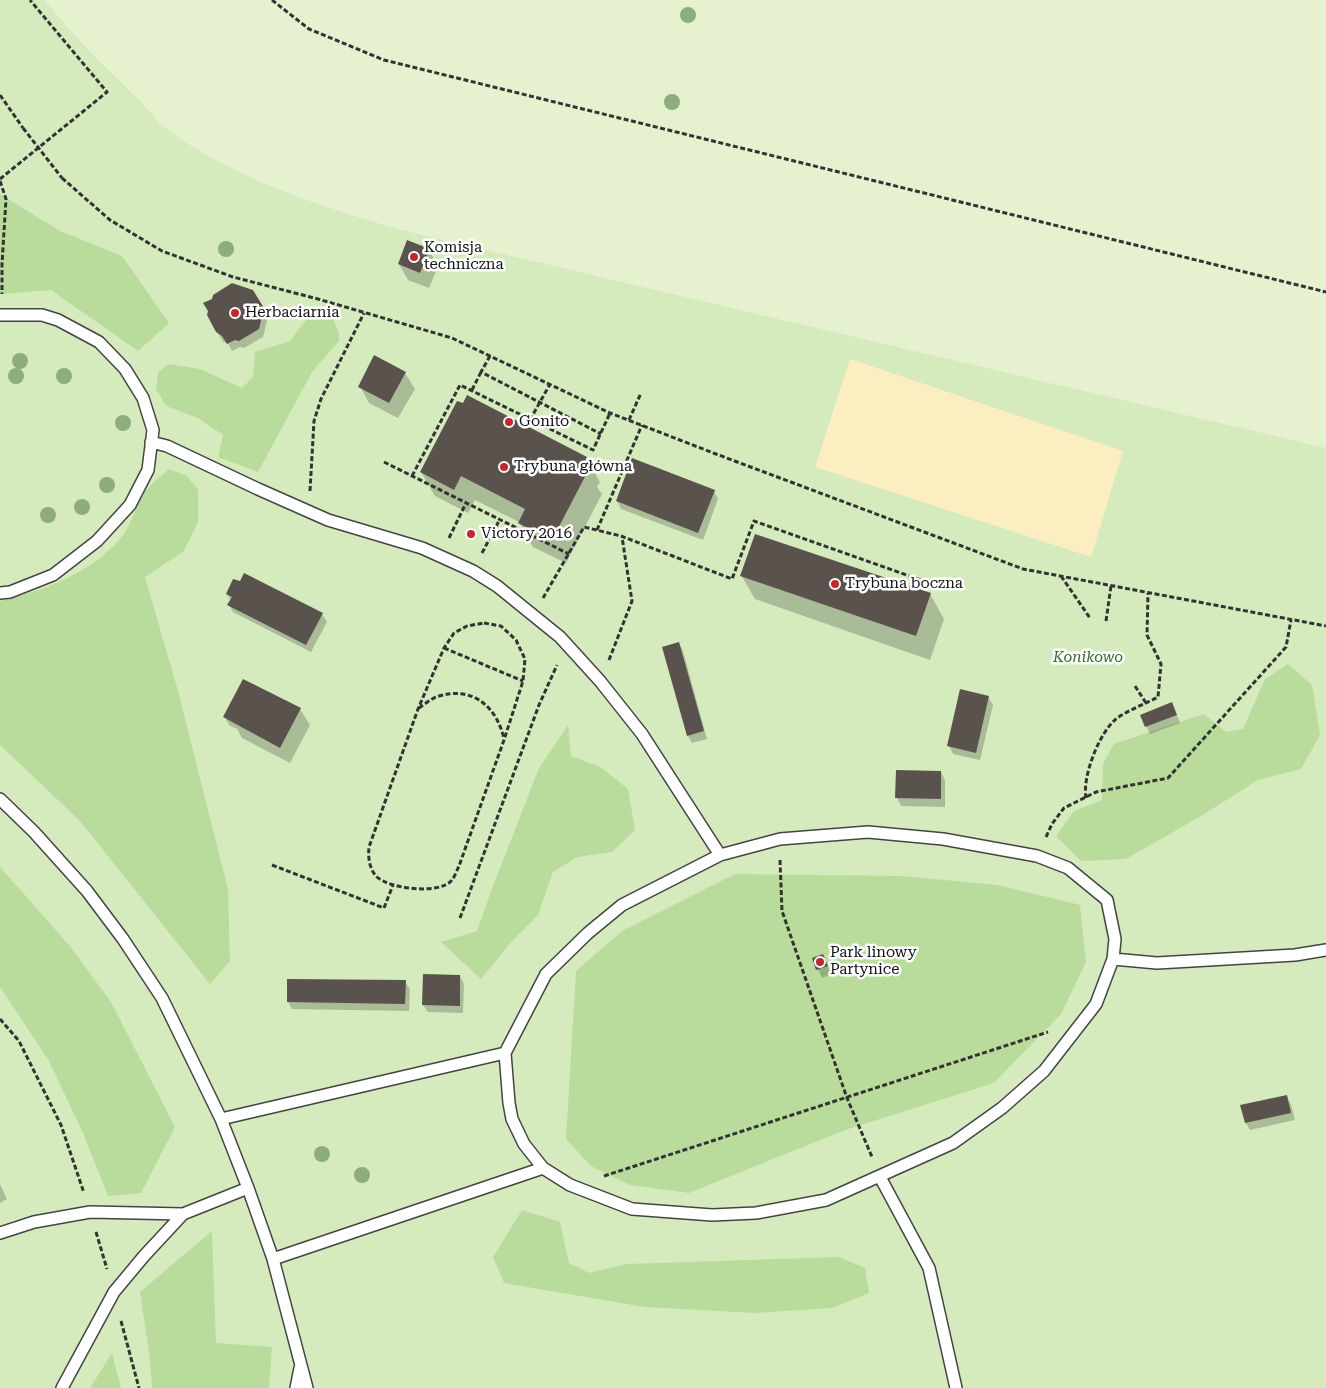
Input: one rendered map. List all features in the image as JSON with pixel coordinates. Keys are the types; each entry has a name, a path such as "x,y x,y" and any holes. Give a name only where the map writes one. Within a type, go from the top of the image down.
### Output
{"lane":[{"path":"0,593 10,592 53,575 97,541 130,505 148,470 153,430 143,398 125,369 99,342 58,320 42,316 1,315"},
{"path":"151,442 167,446 328,520 422,548 473,571 496,586 560,637 600,681 642,734 720,855"},
{"path":"0,799 34,832 87,890 123,939 162,998 221,1119 248,1188 273,1259 307,1388"},
{"path":"868,832 943,839 1038,856 1068,868 1107,900 1115,939 1113,959 1096,1004 1044,1071 1002,1108 953,1143 826,1200 756,1213 712,1215 632,1209 570,1185 543,1168 524,1144 512,1119 505,1053 546,974 588,933 622,905 720,855 780,839 868,832"},
{"path":"1113,959 1156,963 1295,955 1326,950"},
{"path":"221,1119 505,1053"},
{"path":"273,1259 543,1168"},
{"path":"880,1177 929,1268 956,1388"},
{"path":"0,1233 34,1222 90,1212 183,1214 248,1188"},
{"path":"62,1388 114,1292 183,1214"},
{"path":"296,1388 300,1364"}],"path":[{"path":"1,315 6,199 0,180 108,92 30,0"},
{"path":"272,0 309,29 384,60 1326,292"},
{"path":"0,95 62,178 110,220 162,251 233,277 444,335 610,413 1023,569 1326,626"},
{"path":"302,509 309,497 311,486 314,421 321,399 364,313"},
{"path":"472,390 490,356"},
{"path":"481,372 601,434"},
{"path":"530,420 550,384"},
{"path":"412,476 460,385 592,450 610,413"},
{"path":"629,420 641,393"},
{"path":"598,530 642,425"},
{"path":"384,462 569,554"},
{"path":"440,556 466,503"},
{"path":"473,571 500,519"},
{"path":"533,616 584,527 622,536 732,579 754,522 946,589"},
{"path":"600,681 632,602 622,536"},
{"path":"1061,576 1090,618"},
{"path":"1106,621 1111,586"},
{"path":"1086,798 1084,789 1086,772 1100,741 1115,720 1158,697 1161,664 1147,635 1148,593"},
{"path":"1038,856 1052,824 1064,808 1096,792 1168,778 1286,646 1291,620"},
{"path":"484,623 501,626 516,640 525,659 524,680 459,866 451,882 437,888 414,889 393,885 376,876 368,859 369,847 418,709 444,648 454,633 467,626 484,623"},
{"path":"444,648 524,680"},
{"path":"460,918 539,705 556,665 573,652"},
{"path":"1136,686 1146,703"},
{"path":"418,709 437,697 460,692 476,698 490,709 501,725 504,740"},
{"path":"780,839 782,911 847,1098 880,1177"},
{"path":"272,865 384,908 393,885"},
{"path":"590,1194 601,1176 1052,1031 1068,1041"}],"green space":[{"name":"Konikowo","path":"0,0 1326,0 1326,1388 0,1388"},
{"path":"45,0 1326,0 1326,448 401,230 310,201 280,190 222,163 164,127 78,39"},
{"path":"0,194 60,231 122,256 169,323 138,351 51,290 0,294"},
{"path":"321,314 333,319 339,333 339,341 312,372 258,472 218,457 223,435 198,418 166,406 156,389 158,372 169,364 200,369 242,388 253,377 255,352 290,341 309,316"},
{"path":"169,469 187,476 198,490 198,522 184,551 145,577 178,691 228,889 230,961 210,984 80,821 0,745 0,601 49,586 81,571 95,561 121,538 145,493"},
{"path":"1288,664 1312,685 1320,735 1301,769 1258,780 1201,816 1126,859 1081,861 1056,836 1074,811 1102,800 1103,764 1114,744 1204,714 1226,732 1243,729 1265,679"},
{"path":"568,725 571,756 600,767 628,789 635,830 612,852 577,857 553,872 538,915 511,942 481,979 441,942 477,931 539,768"},
{"path":"0,867 69,945 111,1002 175,1127 141,1193 108,1196 83,1133 49,1061 0,987"},
{"path":"735,874 901,876 998,885 1080,905 1086,962 1061,1014 994,1083 845,1130 689,1193 630,1185 591,1166 566,1139 576,971 622,931"},
{"path":"522,1210 560,1222 569,1263 589,1273 626,1264 839,1257 865,1268 869,1293 832,1308 755,1313 644,1307 504,1283 493,1257"},
{"path":"212,1231 216,1343 272,1347 269,1388 152,1388 150,1359 140,1292"},
{"path":"112,1353 121,1388 90,1388"}],"sand":[{"path":"850,359 1123,451 1091,557 815,467"}],"building":[{"name":"Komisja techniczna","path":"407,240 430,249 420,273 398,264"},
{"name":"Herbaciarnia","path":"232,283 253,290 264,308 259,329 239,341 235,340 227,344 222,336 216,332 203,303 212,299 213,295"},
{"path":"374,355 406,372 389,403 358,387"},
{"name":"Trybuna główna","path":"467,395 587,457 582,466 589,469 552,540 518,523 525,509 461,476 454,490 420,472 457,401 463,403"},
{"path":"632,458 715,490 698,533 616,501"},
{"name":"Trybuna boczna","path":"755,534 931,593 916,636 740,576"},
{"path":"244,573 323,613 306,645 227,605 232,597 226,594 233,579 240,581"},
{"path":"679,642 704,731 687,736 662,647"},
{"path":"243,679 301,708 280,748 223,717"},
{"path":"960,689 989,696 976,753 947,746"},
{"path":"1172,702 1177,715 1145,727 1140,715"},
{"path":"896,770 941,771 941,799 895,798"},
{"name":"Park linowy Partynice","path":"823,954 828,966 816,970 812,958"},
{"path":"423,974 460,975 460,1006 422,1005"},
{"path":"287,979 406,980 405,1004 287,1002"},
{"path":"1287,1095 1291,1113 1245,1123 1240,1105"}],"place":[{"name":"Komisja techniczna","path":"414,257"},
{"name":"Herbaciarnia","path":"235,313"},
{"name":"Gonito","path":"509,422"},
{"name":"Trybuna główna","path":"504,467"},
{"name":"Victory 2016","path":"471,534"},
{"name":"Trybuna boczna","path":"835,584"},
{"name":"Park linowy Partynice","path":"820,962"}]}
